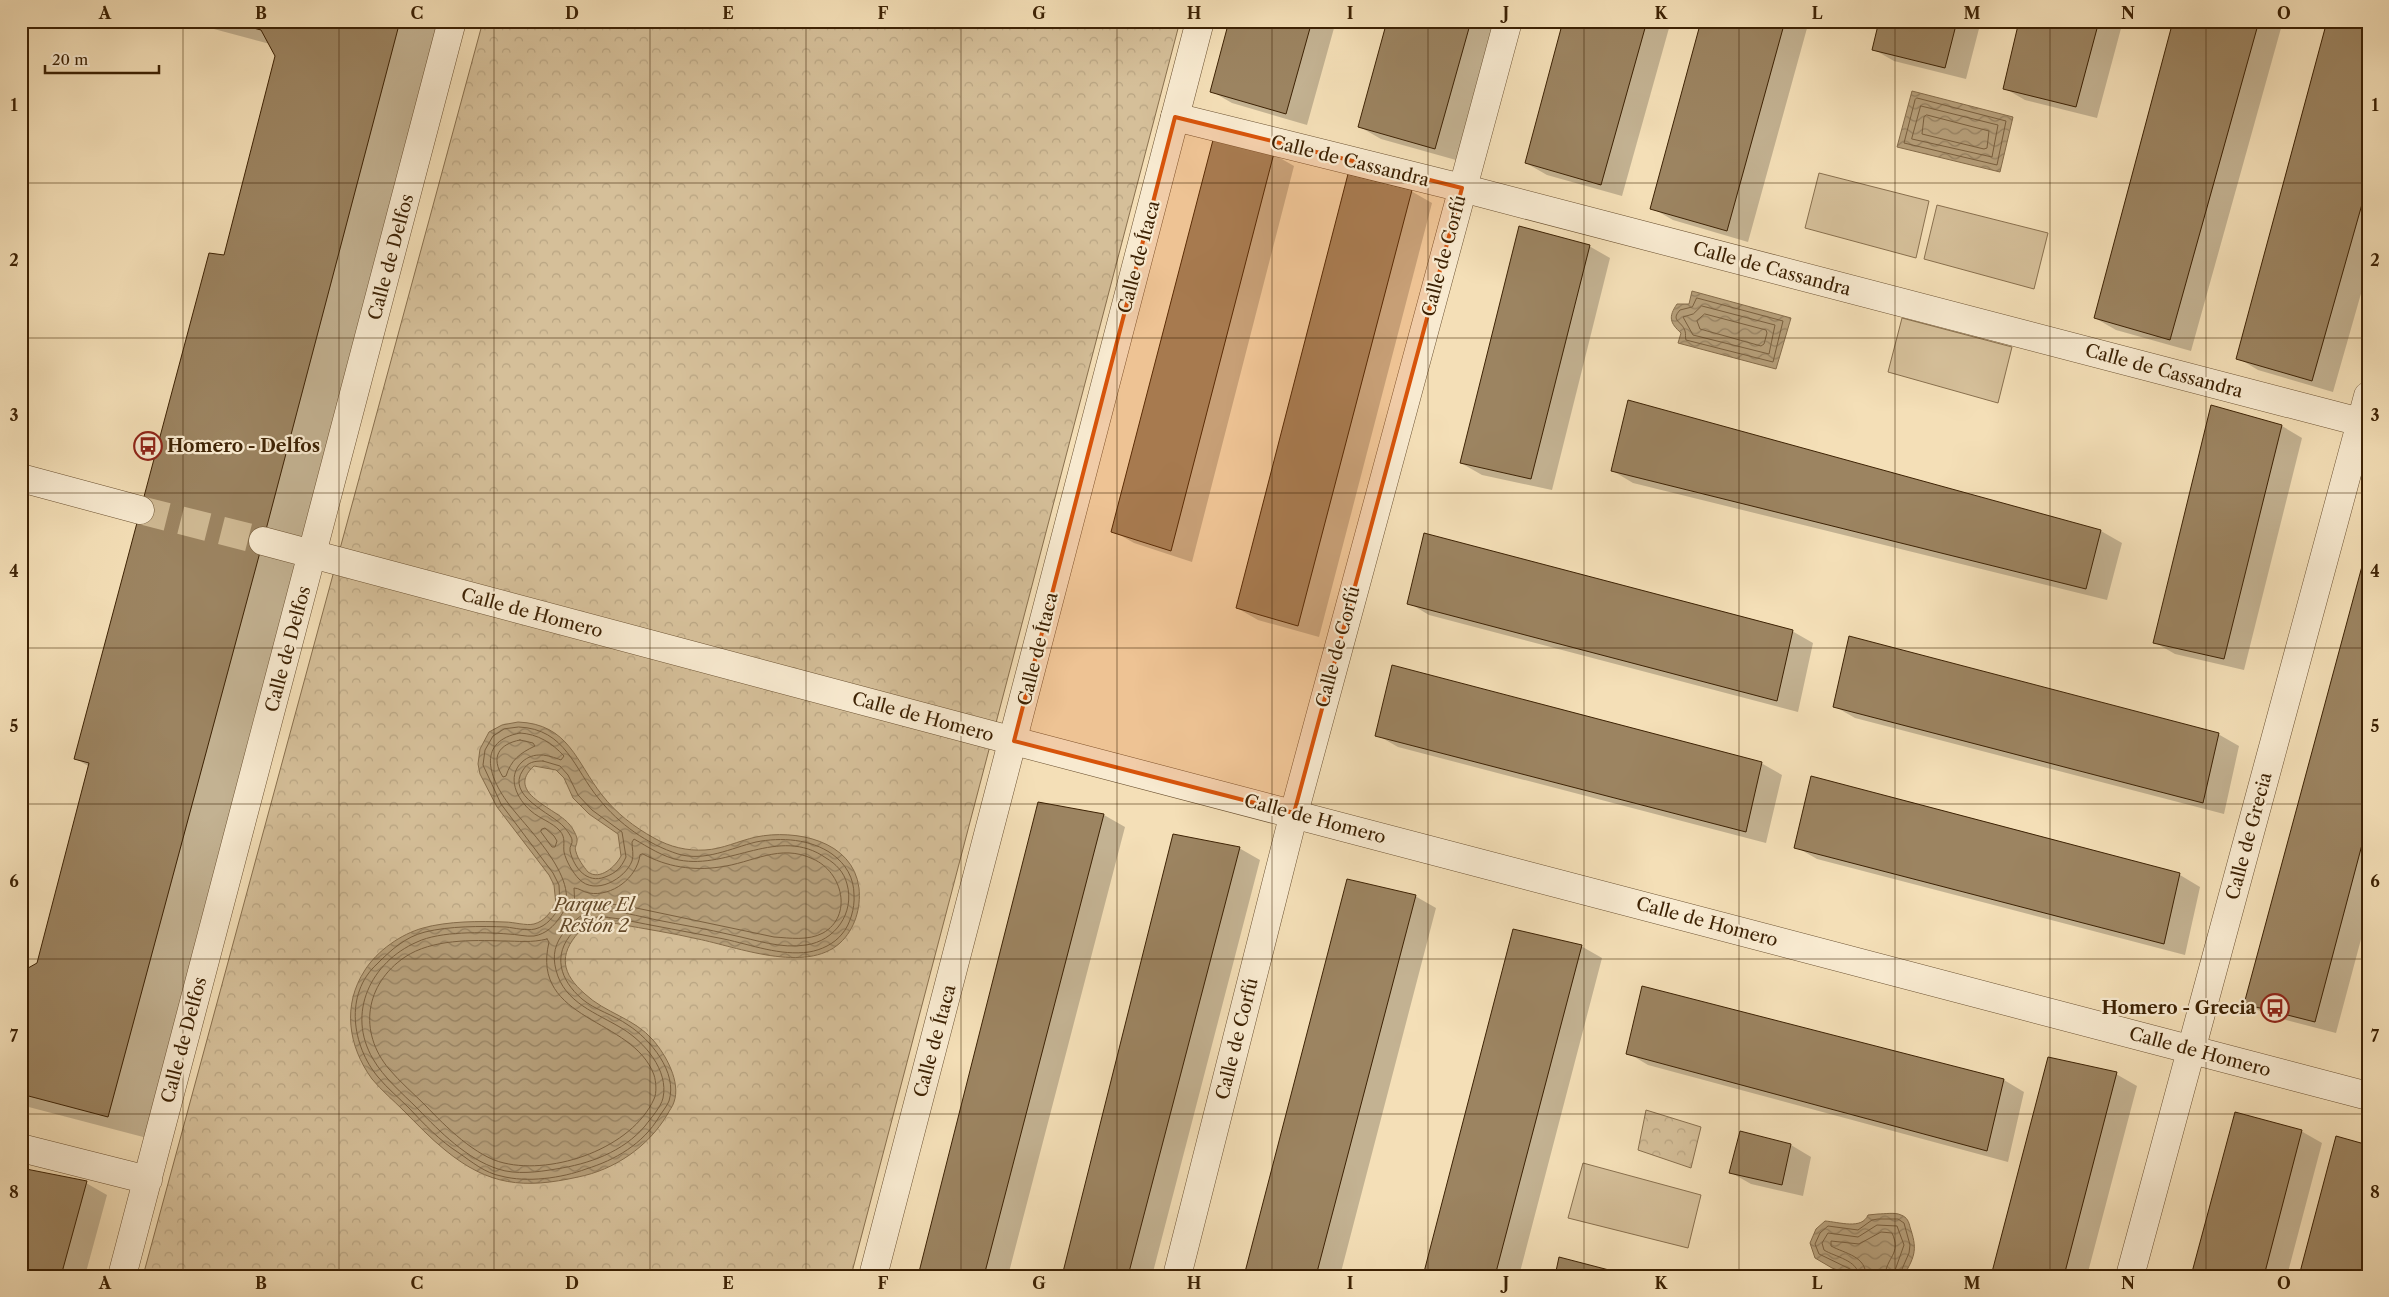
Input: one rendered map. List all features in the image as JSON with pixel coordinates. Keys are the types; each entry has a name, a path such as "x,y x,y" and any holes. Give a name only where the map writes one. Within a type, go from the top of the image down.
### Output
{"street":[{"name":"Calle de Delfos","path":"122,1276 300,597 314,555 452,21"},
{"name":"Calle de Ítaca","path":"873,1276 1014,741 1200,21"},
{"name":"Calle de Corfú","path":"1177,1276 1294,813 1508,21"},
{"name":"Calle de Cassandra","path":"1175,117 1462,188 2364,423"},
{"name":"Calle de Grecia","path":"2130,1276 2364,423 2368,396"},
{"path":"21,478 140,510"},
{"name":"Calle de Homero","path":"263,541 1014,741 2368,1096"},
{"path":"21,1148 148,1180"}],"highlighted area":[{"path":"1175,117 1462,188 1294,813 1014,741"}],"green space":[{"name":"Parque El Restón 2","path":"483,21 1180,21 851,1276 143,1276"},
{"path":"1819,173 1929,201 1916,258 1805,228"},
{"path":"1937,205 2048,233 2034,289 1924,259"},
{"path":"1902,318 2012,347 1998,403 1888,372"},
{"path":"1646,1110 1701,1127 1691,1168 1638,1150"},
{"path":"1583,1163 1701,1195 1688,1248 1568,1218"}],"water":[{"path":"1912,91 2013,117 2000,172 1897,147"},
{"path":"1692,291 1791,318 1776,369 1678,343 1681,333 1674,326 1671,316 1677,304 1689,304"},
{"path":"518,722 535,724 560,737 613,808 632,824 660,841 679,848 705,850 771,835 804,837 834,849 846,859 854,872 859,888 858,910 850,931 840,943 826,952 809,957 771,956 688,937 601,921 591,923 579,932 572,940 566,956 567,972 571,979 593,1001 637,1026 653,1040 663,1053 671,1069 676,1086 676,1094 673,1105 659,1127 640,1147 617,1163 591,1174 541,1183 508,1182 492,1178 461,1162 439,1145 372,1079 358,1053 351,1025 353,997 365,970 376,956 406,934 423,928 453,923 509,922 527,925 534,924 544,919 556,905 554,885 549,875 497,807 480,774 478,764 480,749 489,732 502,725","holes":["534,766 556,770 564,778 573,798 589,814 618,834 621,856 612,868 602,874 598,875 588,872 581,862 575,849 577,837 570,825 528,792 525,784 526,776"]},
{"path":"1893,1213 1905,1217 1914,1241 1913,1257 1904,1275 1853,1276 1832,1268 1815,1258 1810,1243 1816,1229 1825,1221 1855,1224 1865,1220 1868,1215"}],"building":[{"path":"227,21 400,21 108,1117 21,1094 21,972 37,963 89,763 74,759 209,253 224,255 275,56 261,30"},
{"path":"1229,21 1312,21 1286,114 1210,92"},
{"path":"1387,21 1471,21 1435,149 1358,127"},
{"path":"1563,21 1647,21 1601,185 1525,163"},
{"path":"1701,21 1785,21 1727,231 1650,209"},
{"path":"1879,21 1957,21 1945,68 1872,50"},
{"path":"2019,21 2099,21 2076,107 2003,89"},
{"path":"2173,21 2259,21 2170,340 2094,318"},
{"path":"2327,21 2368,21 2368,183 2312,381 2236,359"},
{"path":"1213,140 1274,153 1171,551 1111,532"},
{"path":"1348,174 1412,190 1298,626 1236,608"},
{"path":"1519,226 1590,245 1531,479 1460,463"},
{"path":"1628,400 2101,530 2086,589 1611,471"},
{"path":"2211,405 2282,425 2224,659 2153,643"},
{"path":"1424,533 1793,630 1777,701 1407,604"},
{"path":"2368,544 2368,822 2315,1022 2244,1004"},
{"path":"1849,636 2219,733 2203,803 1833,707"},
{"path":"1392,665 1762,762 1746,832 1375,736"},
{"path":"1811,776 2180,873 2164,944 1794,848"},
{"path":"1038,802 1104,814 984,1276 918,1276"},
{"path":"1173,834 1240,847 1128,1276 1062,1276"},
{"path":"1347,879 1416,895 1316,1276 1244,1276"},
{"path":"1513,929 1582,945 1495,1276 1423,1276"},
{"path":"1642,986 2004,1079 1987,1151 1626,1054"},
{"path":"2048,1057 2117,1072 2064,1276 1991,1276"},
{"path":"2235,1112 2302,1130 2264,1276 2191,1276"},
{"path":"1740,1131 1791,1144 1782,1185 1729,1173"},
{"path":"2336,1136 2368,1145 2368,1276 2299,1276"},
{"path":"21,1168 87,1181 61,1276 21,1276"},
{"path":"1559,1257 1632,1276 1555,1276"}],"tunnel":[{"path":"140,510 263,541"}],"place":[{"name":"Homero - Delfos","path":"148,446"},
{"name":"Homero - Grecia","path":"2275,1008"}]}
